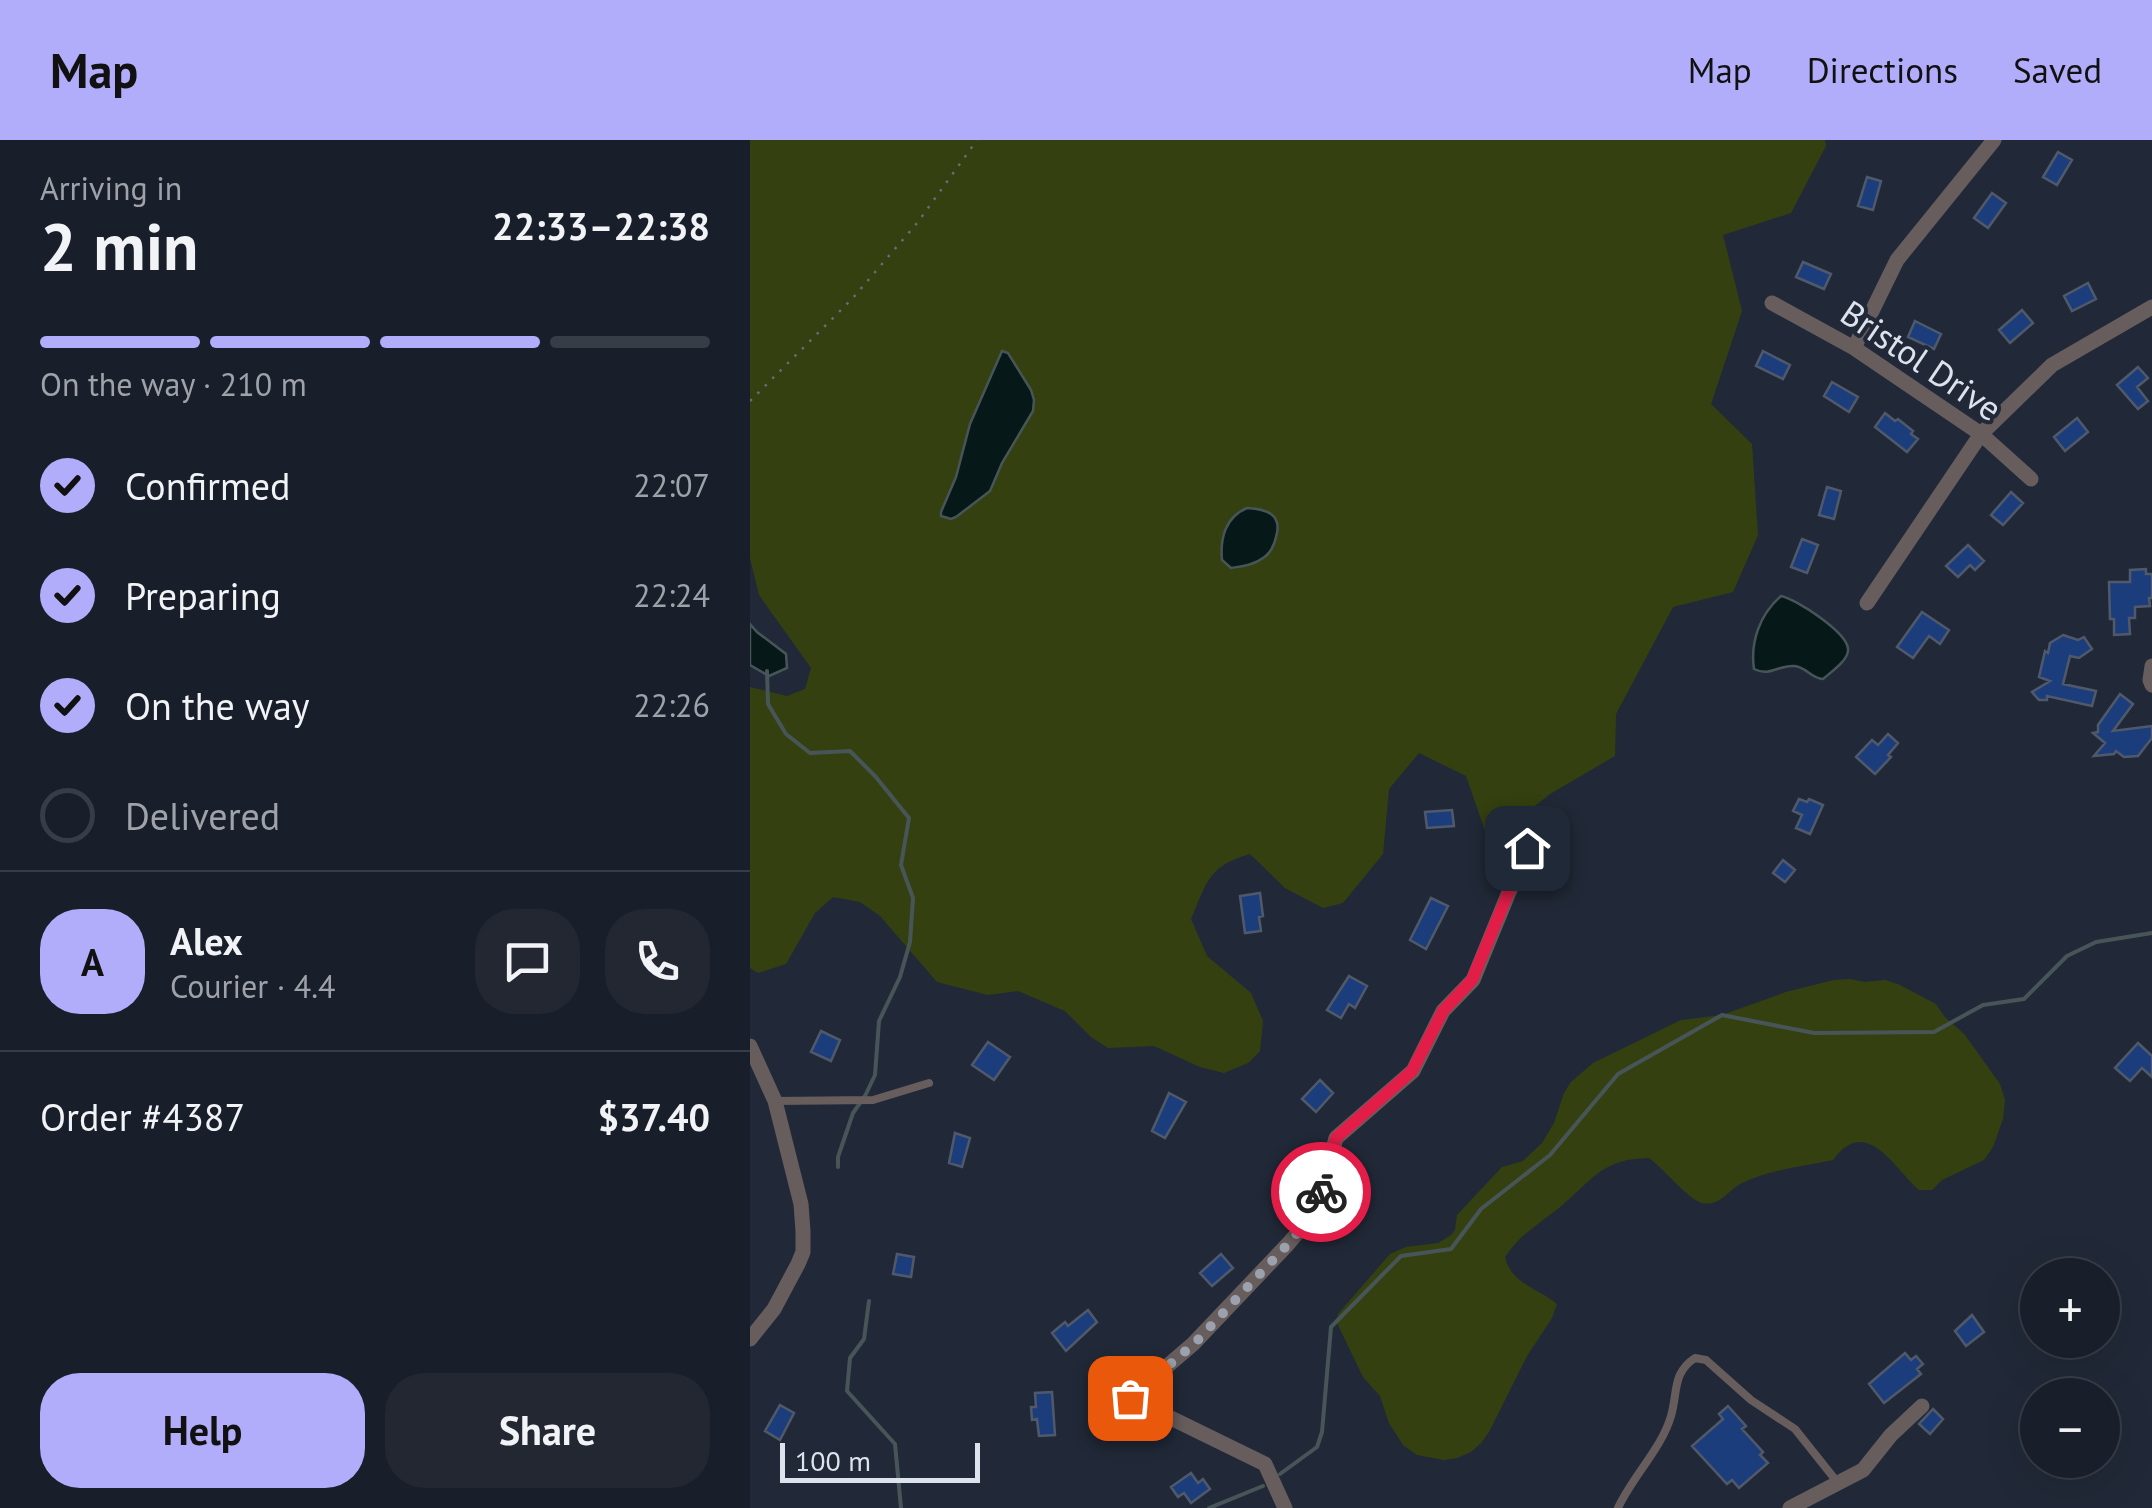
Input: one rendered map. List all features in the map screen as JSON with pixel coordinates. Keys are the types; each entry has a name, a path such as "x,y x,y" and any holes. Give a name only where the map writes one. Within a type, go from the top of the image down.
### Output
{"street":[{"path":"1854,348 1897,260 1994,140"},
{"name":"Bristol Drive","path":"1772,302 1854,348 1981,434 2031,478"},
{"path":"1867,603 1981,434 2052,366 2152,307"},
{"path":"2152,666 2152,685"},
{"path":"1286,1508 1265,1464 1130,1398 1194,1344 1316,1211 1336,1138 1412,1071 1443,1011 1472,980 1527,848"},
{"path":"750,1046 775,1101 800,1204 803,1252 774,1308 750,1338"},
{"path":"1790,1508 1863,1470 1891,1435 1922,1406"}],"lane":[{"path":"775,1101 873,1100 929,1084"},
{"path":"1618,1508 1670,1419 1683,1366 1695,1358 1706,1360 1751,1400 1795,1428 1839,1484"}],"path":[{"path":"750,401 852,299 918,222 977,140"}],"green space":[{"path":"750,140 1825,140 1826,146 1791,213 1723,235 1742,311 1711,404 1752,444 1758,535 1733,592 1673,607 1616,714 1615,756 1550,794 1489,842 1466,776 1419,753 1389,789 1383,854 1343,903 1323,908 1285,888 1250,854 1217,870 1191,919 1207,956 1251,993 1263,1021 1260,1051 1248,1063 1224,1073 1200,1067 1154,1046 1108,1048 1065,1011 1018,991 988,995 937,982 880,916 860,902 833,897 815,913 786,964 758,973 750,968 750,687 787,696 805,689 811,668 759,595 750,558"},
{"path":"1850,979 1898,984 1936,1004 1965,1035 2000,1084 2005,1100 2003,1119 1984,1160 1942,1180 1932,1190 1919,1190 1879,1150 1857,1142 1845,1147 1833,1160 1753,1178 1708,1204 1690,1196 1649,1158 1608,1167 1523,1236 1505,1257 1519,1280 1557,1304 1481,1443 1471,1452 1444,1460 1417,1455 1403,1445 1389,1423 1380,1396 1363,1377 1336,1321 1390,1254 1406,1247 1438,1243 1451,1235 1457,1215 1502,1167 1523,1161 1542,1143 1571,1082 1593,1063 1681,1020 1722,1015 1786,992"}],"shaded area":[{"path":"1002,351 1008,353 1031,390 1033,411 990,491 956,517 941,516 970,424"},
{"path":"1247,508 1271,514 1278,529 1270,552 1248,565 1231,568 1222,560 1223,537 1229,523"},
{"path":"1781,596 1820,617 1845,642 1846,657 1823,679 1794,666 1765,672 1754,669 1758,629"},
{"path":"750,624 786,654 787,668 769,676 750,665"}],"building":[{"path":"2058,152 2072,160 2057,185 2043,177"},
{"path":"1867,177 1881,181 1873,210 1858,206"},
{"path":"1992,193 2006,203 1988,228 1974,218"},
{"path":"1803,262 1831,274 1824,289 1796,277"},
{"path":"2088,283 2096,299 2072,311 2064,296"},
{"path":"2022,310 2033,323 2010,343 1999,330"},
{"path":"1915,321 1941,334 1934,349 1908,337"},
{"path":"1763,351 1790,365 1783,379 1756,366"},
{"path":"2138,367 2148,378 2137,387 2148,401 2138,409 2117,385"},
{"path":"1832,382 1858,397 1849,412 1824,396"},
{"path":"1885,413 1895,421 1898,419 1918,439 1907,452 1875,427"},
{"path":"2077,418 2088,432 2065,451 2054,437"},
{"path":"1827,487 1841,491 1834,519 1819,515"},
{"path":"2011,492 2023,503 2003,525 1991,515"},
{"path":"1802,539 1818,545 1807,573 1791,567"},
{"path":"1968,545 1984,561 1975,570 1970,565 1958,577 1946,566"},
{"path":"2146,569 2146,574 2152,574 2150,606 2135,607 2135,618 2129,618 2130,634 2114,635 2109,582 2130,582 2130,570"},
{"path":"1922,612 1949,630 1940,644 1929,636 1913,658 1897,647"},
{"path":"2063,635 2078,640 2084,637 2092,649 2079,658 2070,656 2063,684 2096,691 2092,706 2047,696 2047,700 2039,700 2032,692 2050,681 2039,677 2045,651 2048,653 2050,643"},
{"path":"2120,694 2133,704 2113,731 2152,726 2152,738 2138,756 2124,757 2116,751 2094,756 2105,743 2093,733 2098,732 2098,725"},
{"path":"1888,734 1898,743 1875,774 1856,757 1872,740 1878,745"},
{"path":"1799,799 1823,805 1810,834 1796,828 1802,815 1793,811"},
{"path":"1452,810 1454,826 1427,828 1425,812"},
{"path":"1783,860 1795,870 1785,882 1773,873"},
{"path":"1260,893 1261,931 1245,933 1240,896"},
{"path":"1431,898 1448,906 1426,949 1410,940"},
{"path":"1349,976 1367,986 1355,1008 1349,1004 1341,1018 1327,1010"},
{"path":"821,1031 840,1040 831,1061 811,1052"},
{"path":"988,1042 1010,1057 994,1080 972,1065"},
{"path":"2138,1043 2152,1056 2152,1077 2142,1068 2130,1081 2115,1068"},
{"path":"1320,1080 1333,1093 1316,1112 1302,1099"},
{"path":"1169,1093 1186,1102 1165,1138 1152,1131"},
{"path":"955,1133 970,1138 962,1167 949,1163"},
{"path":"897,1254 914,1257 911,1277 893,1274"},
{"path":"1221,1254 1233,1268 1212,1286 1200,1273"},
{"path":"1088,1310 1097,1322 1066,1351 1052,1333"},
{"path":"1972,1315 1984,1332 1966,1346 1955,1331"},
{"path":"1905,1353 1911,1360 1916,1356 1923,1364 1917,1369 1921,1374 1884,1403 1869,1384"},
{"path":"1052,1392 1055,1435 1039,1436 1037,1419 1032,1420 1035,1393"},
{"path":"780,1405 794,1413 780,1440 765,1431"},
{"path":"1728,1406 1746,1426 1742,1429 1768,1463 1739,1488 1732,1480 1727,1484 1692,1446 1723,1419 1719,1414"},
{"path":"1933,1409 1943,1419 1930,1434 1919,1424"},
{"path":"1191,1473 1198,1483 1203,1479 1210,1489 1191,1503 1184,1493 1178,1497 1171,1487"}],"waterway":[{"path":"767,671 768,704 786,734 810,753 850,751 909,818 901,865 913,898 910,942 900,977 879,1021 875,1075 853,1113 838,1167"},
{"path":"1280,1474 1317,1447 1322,1432 1331,1327 1401,1256 1451,1249 1481,1209 1550,1155 1618,1074 1722,1015 1814,1033 1934,1032 1983,1005 2024,999 2067,956 2096,942 2152,933"},
{"path":"869,1301 864,1339 850,1358 847,1391 895,1444 901,1508"},
{"path":"1209,1508 1263,1486"}],"way so far":[{"path":"1130,1398 1194,1344 1288,1244 1316,1211 1321,1192"}],"route":[{"path":"1321,1192 1336,1138 1412,1071 1443,1011 1472,980 1527,848"}]}
